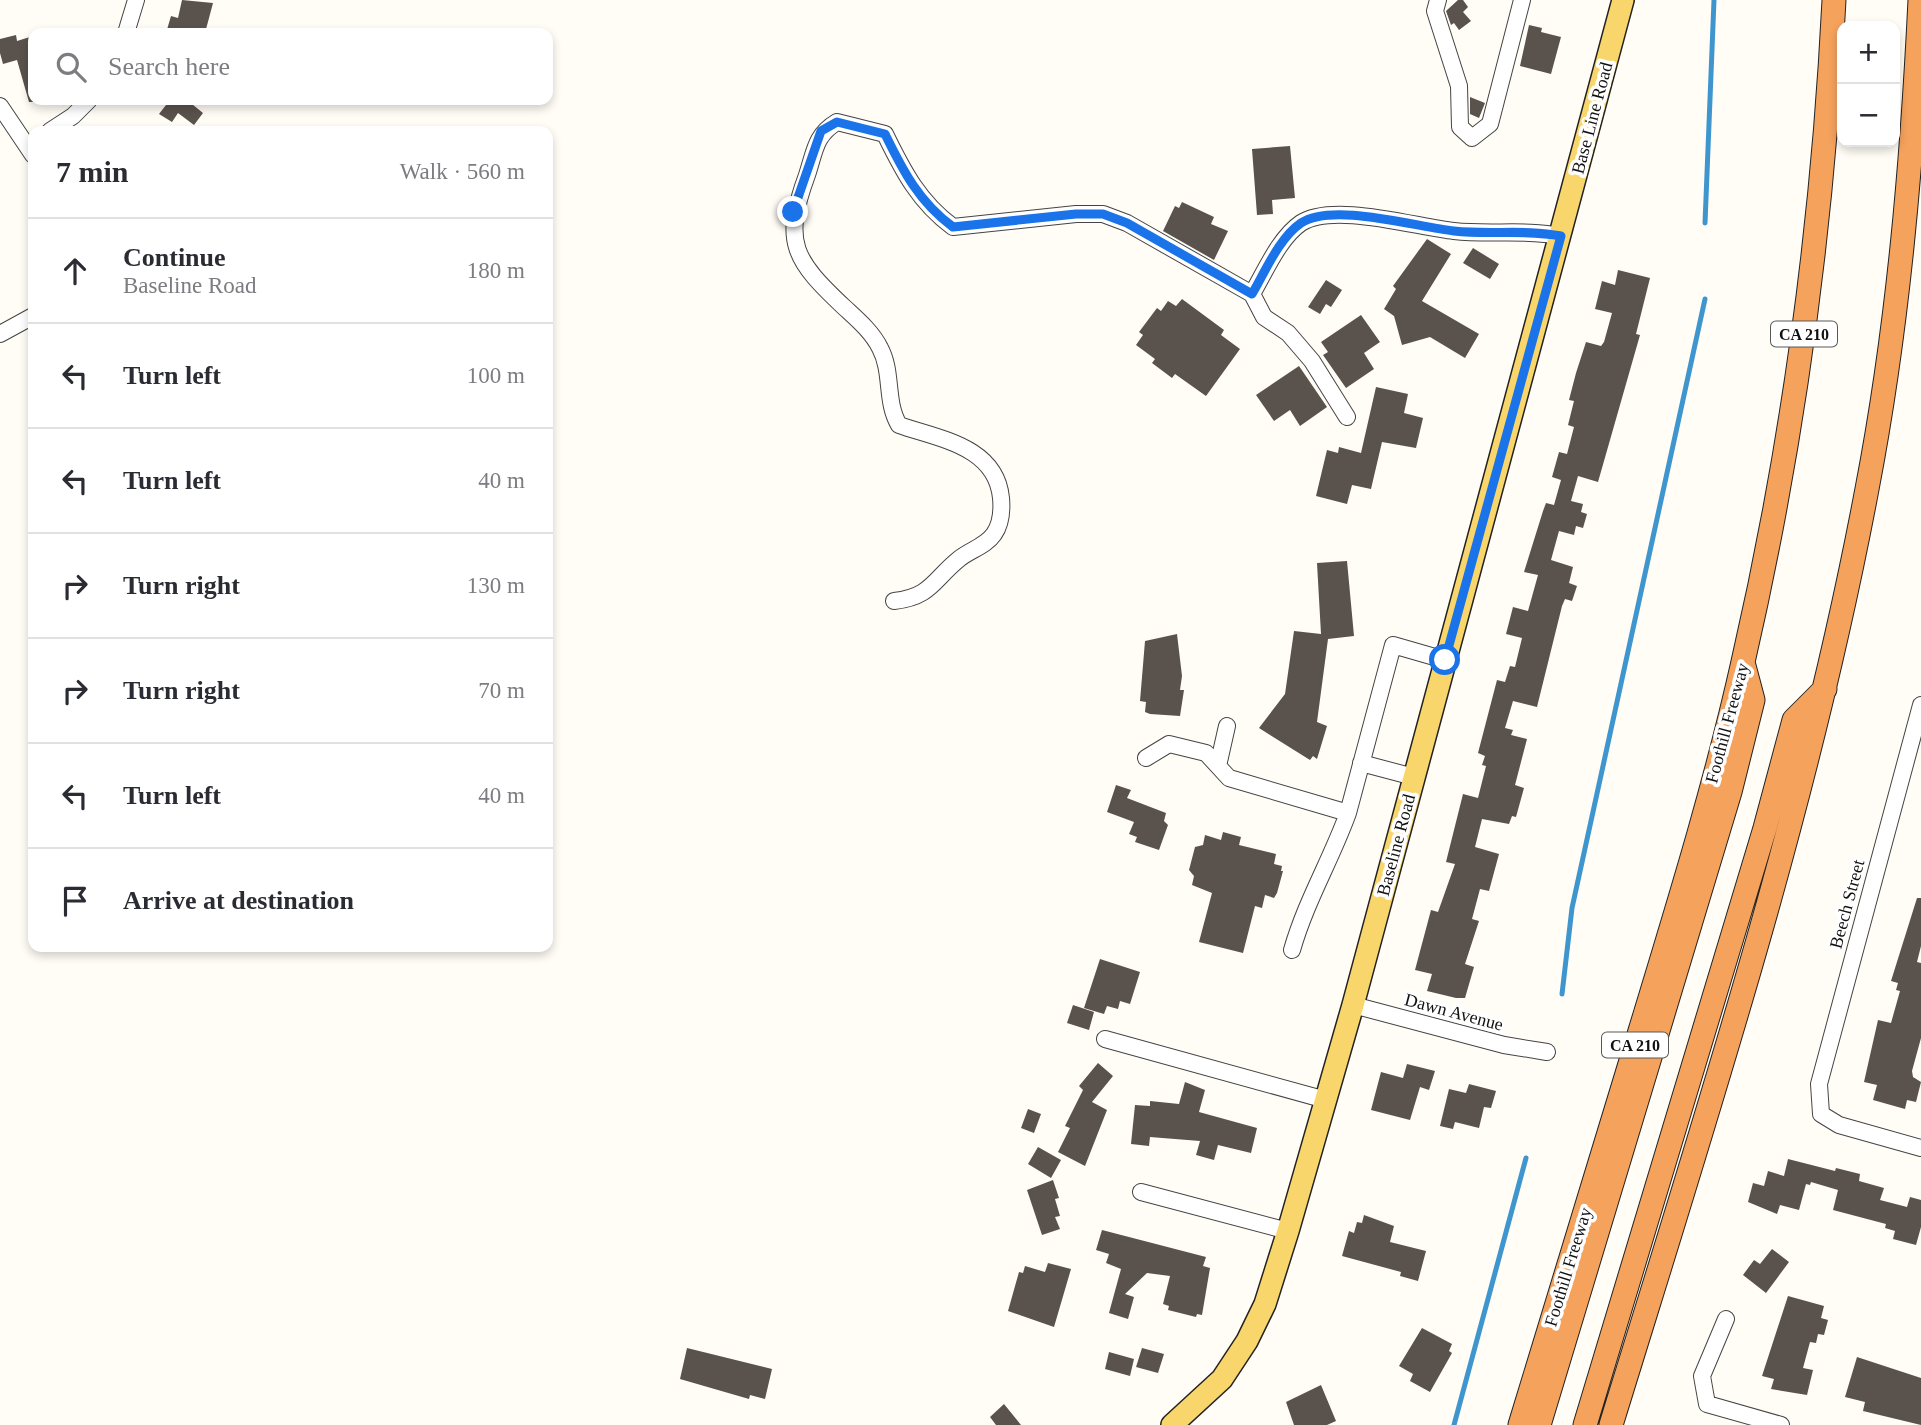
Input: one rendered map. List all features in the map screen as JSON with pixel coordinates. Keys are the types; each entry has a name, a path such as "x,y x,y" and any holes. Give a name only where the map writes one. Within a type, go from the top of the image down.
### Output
{"highway":[{"name":"Foothill Freeway","path":"1520,1425 1684,887 1743,663 1782,473 1810,291 1829,111 1834,0"},
{"path":"1611,1425 1781,866 1825,690 1868,487 1897,293 1914,119 1920,0"},
{"path":"1539,1425 1730,792 1753,700 1743,663"},
{"path":"1585,1425 1757,853 1794,720 1825,690"}],"main road":[{"name":"Base Line Road","path":"1561,236 1622,0"},
{"name":"Baseline Road","path":"1171,1425 1222,1379 1247,1340 1265,1304 1353,1004 1561,236"}],"street":[{"path":"128,28 136,0"},
{"path":"1438,0 1435,11 1459,86 1460,127 1472,138 1490,124 1522,0"},
{"path":"56,126 83,105"},
{"path":"0,106 28,143"},
{"path":"894,601 924,594 937,583 947,569 995,533 1002,509 1000,491 997,477 985,460 969,449 899,425 891,412 891,387 881,349 865,326 806,268 793,240 793,212 821,131 837,122 885,134 906,180 932,212 953,227 1076,214 1103,214 1127,223 1252,294 1265,317 1288,332 1312,361 1347,417"},
{"path":"1252,294 1287,236 1300,224 1311,219 1357,217 1457,232 1530,230 1561,236"},
{"path":"0,334 28,319"},
{"path":"1292,950 1302,915 1333,855 1348,813 1393,645 1445,660"},
{"name":"Beech Street","path":"1921,705 1819,1084 1821,1114 1839,1125 1921,1148"},
{"path":"1217,766 1227,726"},
{"path":"1146,758 1169,744 1206,753 1229,778 1348,813"},
{"path":"1361,763 1414,777"},
{"name":"Dawn Avenue","path":"1353,1004 1504,1045 1547,1052"},
{"path":"1105,1039 1326,1100"},
{"path":"1141,1192 1288,1231"},
{"path":"1726,1319 1702,1377 1707,1404 1781,1425"}],"building":[{"path":"182,0 213,3 206,28 167,28 171,16 178,18"},
{"path":"1458,0 1463,0 1468,7 1463,12 1471,21 1459,30 1454,23 1451,25 1446,11"},
{"path":"1529,25 1542,28 1541,32 1561,37 1551,74 1520,66"},
{"path":"16,35 17,41 28,38 28,98 17,60 3,64 0,39"},
{"path":"1470,97 1485,103 1479,118 1470,114"},
{"path":"166,105 193,105 203,113 194,125 178,113 172,122 159,114"},
{"path":"1290,146 1295,198 1272,200 1273,214 1257,215 1252,149"},
{"path":"1182,202 1214,217 1211,224 1228,231 1214,260 1163,231 1175,206 1179,208"},
{"path":"1427,239 1451,254 1422,301 1479,334 1465,358 1430,337 1402,345 1394,316 1384,309 1396,289 1393,286"},
{"path":"1473,248 1499,264 1490,279 1463,263"},
{"path":"1618,270 1650,278 1636,334 1640,335 1598,482 1578,476 1571,501 1583,504 1581,512 1587,514 1583,528 1576,526 1574,535 1559,531 1551,560 1573,567 1569,583 1577,586 1572,601 1565,599 1562,606 1537,707 1513,701 1505,728 1513,730 1511,735 1527,739 1515,785 1524,788 1516,817 1512,816 1509,824 1482,819 1475,847 1499,854 1489,891 1480,889 1472,919 1479,921 1465,964 1474,967 1465,998 1427,991 1432,974 1415,970 1431,910 1438,912 1455,864 1446,862 1463,794 1478,798 1486,766 1482,765 1485,756 1478,753 1497,680 1505,682 1510,666 1515,667 1522,638 1506,634 1513,607 1528,611 1538,575 1524,572 1546,503 1554,505 1561,480 1552,477 1559,452 1567,454 1574,427 1568,425 1574,401 1569,400 1576,373 1586,342 1601,346 1604,342 1612,313 1595,309 1602,281 1615,285"},
{"path":"1326,280 1342,290 1331,307 1326,304 1320,314 1308,307"},
{"path":"1182,299 1224,330 1221,335 1240,349 1206,396 1175,374 1172,378 1152,363 1155,359 1136,345 1143,335 1139,332 1157,308 1161,311 1168,301 1176,306"},
{"path":"1361,315 1380,342 1364,353 1374,369 1346,388 1323,355 1328,352 1321,342"},
{"path":"1299,366 1327,407 1300,426 1290,410 1274,421 1256,395"},
{"path":"1376,387 1408,394 1404,413 1423,418 1416,448 1382,442 1371,489 1352,485 1347,504 1316,496 1327,450 1338,453 1339,447 1361,453"},
{"path":"1347,561 1354,636 1328,639 1317,722 1327,726 1317,759 1313,756 1310,760 1259,728 1285,694 1294,631 1321,634 1317,563"},
{"path":"1177,634 1182,676 1180,690 1184,690 1180,716 1150,714 1145,712 1146,702 1140,701 1145,641"},
{"path":"1116,785 1131,790 1127,798 1166,813 1164,821 1168,825 1159,850 1135,842 1137,837 1129,834 1134,822 1107,812"},
{"path":"1223,832 1241,837 1239,845 1276,854 1274,864 1282,866 1283,871 1274,898 1265,895 1262,908 1255,906 1243,953 1199,942 1212,893 1192,885 1194,876 1189,870 1195,847 1203,845 1205,835 1221,840"},
{"path":"1917,898 1921,898 1921,946 1917,962 1921,963 1921,1038 1912,1071 1913,1077 1921,1082 1916,1102 1907,1100 1905,1109 1873,1100 1877,1085 1864,1082 1878,1020 1891,1023 1900,991 1896,990 1898,983 1891,981"},
{"path":"1100,959 1140,972 1130,1004 1120,1001 1118,1009 1107,1006 1104,1014 1084,1008"},
{"path":"1073,1005 1094,1012 1089,1030 1067,1023"},
{"path":"1098,1063 1113,1076 1092,1102 1107,1110 1085,1166 1058,1152 1070,1128 1065,1126 1083,1090 1079,1086"},
{"path":"1407,1064 1435,1071 1429,1090 1420,1087 1410,1120 1371,1110 1381,1072 1403,1078"},
{"path":"1185,1082 1205,1090 1199,1112 1257,1128 1251,1153 1218,1145 1214,1160 1196,1155 1200,1141 1150,1137 1149,1146 1131,1144 1135,1105 1150,1106 1150,1101 1179,1104"},
{"path":"1469,1084 1496,1091 1491,1108 1484,1107 1479,1128 1455,1122 1453,1129 1440,1126 1449,1089 1466,1093"},
{"path":"1028,1109 1041,1114 1034,1133 1021,1128"},
{"path":"1038,1147 1061,1160 1051,1178 1028,1164"},
{"path":"1788,1159 1835,1171 1836,1168 1860,1174 1859,1181 1884,1188 1880,1200 1907,1207 1910,1197 1921,1200 1921,1227 1916,1245 1893,1239 1895,1231 1885,1228 1886,1224 1833,1210 1838,1190 1811,1182 1810,1185 1806,1184 1799,1210 1780,1205 1777,1214 1748,1202 1753,1183 1764,1186 1768,1171 1784,1176"},
{"path":"1053,1180 1059,1198 1055,1199 1060,1216 1055,1217 1060,1229 1042,1235 1027,1190"},
{"path":"1364,1215 1394,1226 1390,1242 1426,1251 1418,1281 1400,1276 1401,1272 1342,1256 1349,1231 1354,1233 1357,1222 1362,1223"},
{"path":"1102,1230 1206,1257 1203,1266 1210,1268 1202,1315 1197,1314 1196,1317 1168,1310 1169,1306 1163,1304 1170,1276 1147,1273 1125,1294 1134,1297 1128,1319 1109,1313 1121,1269 1106,1263 1109,1254 1096,1250"},
{"path":"1772,1249 1789,1262 1766,1293 1743,1275 1754,1260 1760,1264"},
{"path":"1048,1263 1071,1269 1054,1327 1008,1311 1019,1272 1023,1273 1025,1266 1045,1272"},
{"path":"1788,1296 1824,1306 1821,1318 1828,1320 1824,1335 1818,1334 1816,1343 1810,1342 1803,1368 1813,1370 1807,1395 1771,1389 1774,1379 1762,1376"},
{"path":"1422,1328 1452,1344 1449,1351 1452,1353 1430,1392 1410,1381 1413,1374 1399,1366"},
{"path":"687,1348 772,1369 765,1399 750,1395 749,1399 680,1379"},
{"path":"1142,1348 1164,1354 1158,1373 1136,1367"},
{"path":"1109,1352 1134,1359 1130,1376 1105,1369"},
{"path":"1857,1357 1921,1378 1921,1425 1863,1411 1865,1402 1845,1397"},
{"path":"1321,1385 1336,1421 1327,1425 1294,1425 1286,1402"},
{"path":"1004,1404 1021,1425 996,1425 990,1417"}],"waterway":[{"path":"1705,223 1714,0"},
{"path":"1562,994 1572,908 1705,299"},
{"path":"1454,1425 1526,1158"}],"route":[{"path":"793,212 821,131 837,122 864,126 885,134 906,180 932,212 953,227 1076,214 1103,214 1127,223 1252,294 1287,236 1300,224 1311,219 1329,216 1357,217 1457,232 1530,230 1561,236 1445,660"}]}
